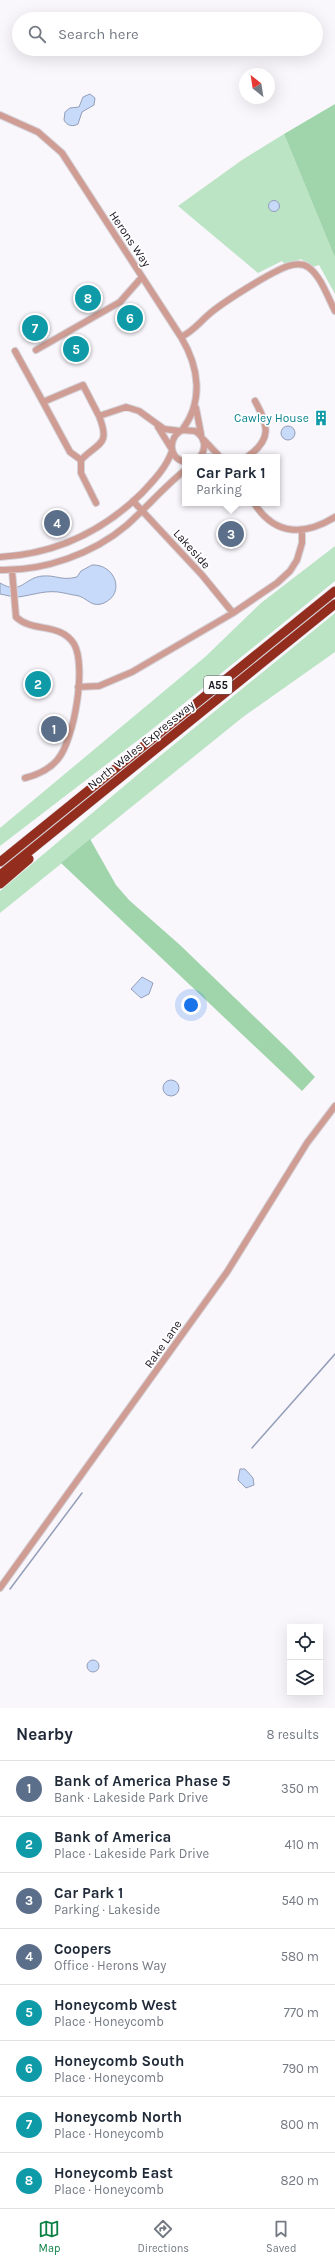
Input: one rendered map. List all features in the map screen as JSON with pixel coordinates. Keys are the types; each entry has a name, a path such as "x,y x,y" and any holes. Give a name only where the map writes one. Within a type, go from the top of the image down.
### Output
{"highway":[{"name":"North Wales Expressway","path":"0,862 335,591"},
{"name":"North Wales Expressway","path":"0,875 335,604"},
{"path":"0,884 171,736"},
{"path":"0,855 102,780"}],"street":[{"name":"Herons Way","path":"0,116 38,132 62,153 181,337 193,362 197,388 196,406 202,437"},
{"path":"181,337 191,332 206,316 258,282 286,267 295,264 303,264 314,273 335,311"},
{"path":"36,350 120,302 142,277"},
{"path":"15,351 70,452 81,460"},
{"path":"43,402 83,386 99,416 105,431 104,437 97,448 88,452 81,460 81,473 96,503"},
{"path":"250,454 262,444 266,429 266,422 255,400"},
{"name":"Herons Way","path":"172,449 173,438 181,431 196,406"},
{"path":"99,416 126,407 139,411 157,425 177,458 182,460"},
{"path":"157,425 181,431 192,429 202,437 217,454"},
{"path":"202,437 205,447 202,454"},
{"path":"0,557 37,552 70,542 100,528 133,501 162,471 172,449"},
{"path":"0,570 42,566 79,553 104,541 143,510 182,473"},
{"name":"Lakeside","path":"133,501 143,510 233,613"},
{"path":"256,506 264,517 282,528 302,530 319,526 335,517"},
{"path":"78,687 99,686 132,672 233,613 277,583 290,571 300,549 302,530"},
{"path":"12,570 16,617 27,625 56,629 64,634 74,645 78,657 78,687 74,721 66,746 58,759 49,767 24,778"},
{"name":"Rake Lane","path":"0,1588 227,1272 307,1143 335,1106"}],"green space":[{"path":"335,104 335,258 284,134"},
{"path":"284,134 335,258 335,294 319,265 313,267 301,259 285,265 282,261 258,273 178,206 242,160"},
{"path":"335,546 335,581 150,731 0,846 0,828 205,657 261,603"},
{"path":"335,613 335,652 243,717 0,913 0,891 149,765"},
{"path":"90,839 116,885 129,900 180,945 315,1077 302,1091 61,863"}],"water":[{"path":"90,94 95,98 94,105 82,112 78,124 72,126 68,125 64,120 65,112 70,108 79,107 83,97"},
{"path":"274,200 278,202 280,206 278,210 274,212 270,210 268,206 270,202"},
{"path":"288,426 293,428 295,433 293,438 288,440 283,438 281,433 283,428"},
{"path":"92,565 107,569 115,580 115,593 104,603 93,604 82,597 58,592 46,592 18,597 0,594 0,583 13,588 23,585 31,579 37,577 52,576 72,578 77,577 81,571"},
{"path":"142,977 153,983 149,994 141,998 131,989"},
{"path":"168,1080 174,1080 179,1085 177,1094 174,1096 168,1096 163,1091 163,1085"},
{"path":"240,1469 245,1469 253,1478 254,1485 246,1488 238,1480"},
{"path":"95,1660 98,1661 98,1671 91,1672 88,1671 87,1664 88,1661"}],"waterway":[{"path":"252,1448 335,1354"},
{"path":"10,1589 82,1493"}],"place":[{"name":"Honeycomb East","path":"88,298"},
{"name":"Honeycomb South","path":"130,318"},
{"name":"Honeycomb North","path":"35,328"},
{"name":"Honeycomb West","path":"76,349"},
{"name":"Cawley House","path":"321,418"},
{"name":"Coopers","path":"57,523"},
{"name":"Car Park 1","path":"231,534"},
{"name":"Bank of America","path":"38,684"},
{"name":"Bank of America Phase 5","path":"54,729"}]}
